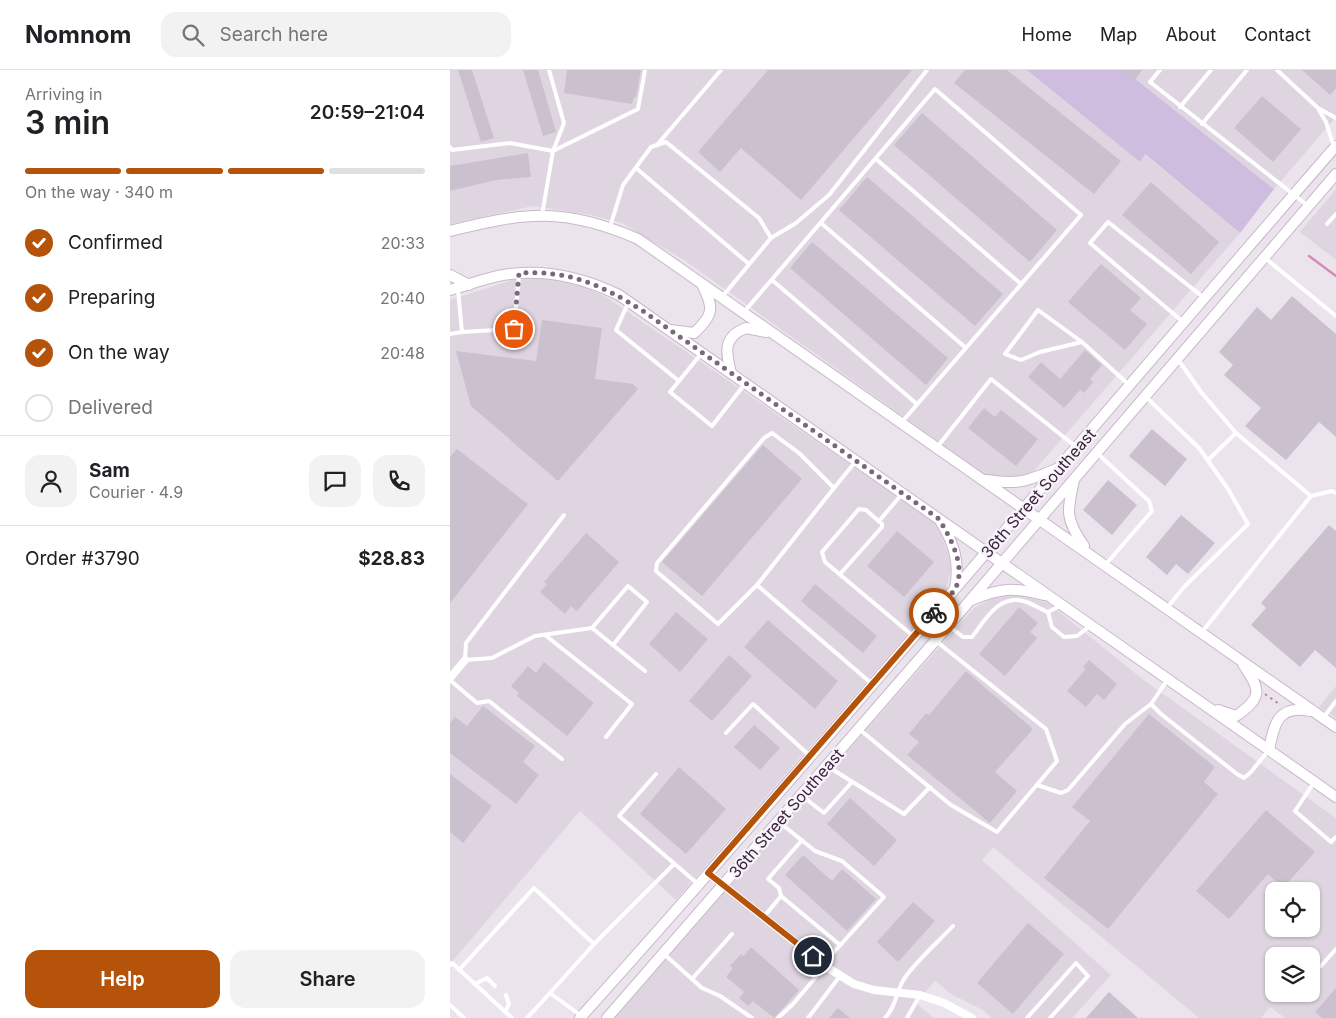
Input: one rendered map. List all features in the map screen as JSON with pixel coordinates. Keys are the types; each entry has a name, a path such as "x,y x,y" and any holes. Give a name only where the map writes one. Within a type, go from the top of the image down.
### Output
{"street":[{"name":"36th Street Southeast","path":"582,1017 873,685 1335,147"},
{"name":"36th Street Southeast","path":"607,1018 936,640 1336,174"},
{"path":"451,232 505,219 542,215 572,217 610,227 638,239 769,332 1106,564 1336,727"},
{"path":"454,289 508,274 564,275 592,282 628,302 1002,561 1090,626 1336,797"},
{"path":"450,275 469,285"},
{"path":"669,330 694,333 710,314 710,301 701,282"},
{"path":"731,373 726,353 727,345 733,336 746,328 769,332"},
{"path":"984,479 1017,483 1060,468"},
{"path":"1074,479 1068,509 1070,521 1076,535 1089,553"},
{"path":"939,519 950,537 957,556 956,588"},
{"path":"970,600 1008,588 1019,588 1051,598"},
{"path":"1209,708 1236,716 1250,707 1257,697 1258,687 1239,658"},
{"path":"450,679 465,660"},
{"path":"1269,750 1276,720 1287,712 1298,708 1320,715"},
{"path":"708,873 763,918 840,976 861,986 897,994 920,996 944,1003 972,1018"}],"lane":[{"path":"542,215 553,151 564,123 549,70"},
{"path":"450,147 452,150 510,143 553,151 638,109 645,70"},
{"path":"658,145 721,70"},
{"path":"722,297 771,238 796,223 829,196 928,70"},
{"path":"1160,70 1150,82 1308,207"},
{"path":"1180,107 1211,70"},
{"path":"1202,124 1247,70"},
{"path":"1278,70 1318,108 1336,118"},
{"path":"743,313 936,89 1081,215 901,423"},
{"path":"1318,108 1326,122 1335,147"},
{"path":"610,227 623,185 651,147 666,142 759,218 771,238"},
{"path":"876,159 1021,284"},
{"path":"636,168 749,264"},
{"path":"1327,224 1336,214"},
{"path":"821,222 966,348"},
{"path":"1184,322 1090,243 1108,222 1204,298"},
{"path":"1265,258 1336,316"},
{"path":"450,334 514,329 519,273"},
{"path":"772,280 917,404"},
{"path":"454,289 462,332"},
{"path":"628,302 616,330 679,381"},
{"path":"1082,342 1040,352 1021,360 1005,354 1038,310 1082,342 1130,386"},
{"path":"702,352 670,392 712,426 745,383"},
{"path":"1178,359 1201,392 1236,432 1311,496"},
{"path":"937,447 991,379 1077,448"},
{"path":"1145,396 1208,460 1228,489 1248,524 1184,588 1167,608"},
{"path":"1208,460 1236,432"},
{"path":"834,488 799,453 772,433 764,438 657,563 656,570 718,624 757,585 856,461"},
{"path":"1097,453 1149,501 1152,511 1106,564"},
{"path":"1202,632 1311,496 1332,491 1336,493"},
{"path":"879,521 903,493"},
{"path":"840,574 882,527 879,521 866,510 859,509 822,552 826,562 840,574 914,636"},
{"path":"564,515 466,643 465,660 492,658 535,636 592,628 628,586 647,602 612,645"},
{"path":"757,585 873,685"},
{"path":"948,626 963,637 972,637 997,606 1014,600 1032,604 1048,612 1058,609 1061,605"},
{"path":"1048,612 1052,627 1064,638 1077,636 1090,626"},
{"path":"592,628 645,671"},
{"path":"545,635 632,704 606,737"},
{"path":"859,729 951,805 997,832 1058,761 1046,730 936,640"},
{"path":"450,679 477,703 489,700 562,759"},
{"path":"1037,785 1060,793 1068,790 1125,724 1151,704 1168,679"},
{"path":"1320,715 1336,701"},
{"path":"726,733 753,704 810,756"},
{"path":"1151,704 1161,714 1244,778 1252,772 1269,750"},
{"path":"827,766 904,814 930,787"},
{"path":"656,774 619,816 698,884"},
{"path":"801,795 824,813 852,782"},
{"path":"1315,782 1295,811 1331,842 1336,837"},
{"path":"778,1018 793,1004 840,945 884,896 842,861 815,851 779,821"},
{"path":"802,840 768,879 779,888 781,896 840,945"},
{"path":"527,1018 594,944 674,864"},
{"path":"459,970 534,888 594,944"},
{"path":"763,918 781,896"},
{"path":"885,1018 895,1006 897,994 909,973 952,926"},
{"path":"692,979 732,934"},
{"path":"1321,966 1336,948"},
{"path":"664,954 702,988 720,996 752,1018"},
{"path":"450,965 452,963 512,1018"},
{"path":"1028,1018 1076,963 1088,976 1050,1018"},
{"path":"808,1018 840,976"},
{"path":"474,984 487,978 495,986"},
{"path":"550,994 582,1017"},
{"path":"505,1012 509,1004 506,995"},
{"path":"907,1018 920,996"},
{"path":"450,1006 464,1018"}],"path":[{"path":"1262,692 1281,706"}],"shaded area":[{"path":"450,70 1027,70 1139,161 1144,154 1240,233 1034,471 1017,479 984,474 684,260 622,223 591,215 533,206 450,224"},
{"path":"1027,70 1124,70 1274,189 1240,233 1145,154 1140,162"},
{"path":"1124,70 1336,70 1336,117 1274,189"},
{"path":"1336,189 1336,260 1300,232"},
{"path":"546,278 584,287 606,297 937,524 952,565 946,590 676,900 580,811 450,964 450,300 512,280"},
{"path":"1017,594 1048,603 1145,681 1336,818 1336,1018 1285,1018 1270,1007 1261,1018 1199,1018 993,847 982,860 1111,975 1072,1018 992,1018 983,1010 951,994 935,981 916,1003 934,1018 611,1018 974,608 993,598"},
{"path":"1336,686 1336,718 1319,707"}],"building":[{"path":"458,70 472,70 494,138 481,142"},
{"path":"523,70 538,70 556,132 543,136"},
{"path":"567,70 641,70 636,97 634,97 632,104 564,93"},
{"path":"768,70 912,70 801,200 741,148 720,172 698,152"},
{"path":"965,70 1007,70 1121,161 1094,194 954,83"},
{"path":"1120,70 1142,70 1134,81"},
{"path":"1302,70 1336,70 1336,88 1330,95"},
{"path":"1262,96 1301,129 1273,162 1234,128"},
{"path":"922,113 1057,230 1030,262 894,145"},
{"path":"528,153 531,177 496,180 450,191 450,166"},
{"path":"867,177 1003,294 975,326 839,210"},
{"path":"1151,182 1219,242 1191,274 1122,215"},
{"path":"812,242 948,358 926,385 790,268"},
{"path":"1101,264 1141,298 1130,310 1147,324 1125,350 1068,302"},
{"path":"1292,296 1336,334 1336,437 1319,422 1286,460 1245,426 1261,408 1224,375 1233,365 1219,352 1257,307 1271,320"},
{"path":"542,320 602,328 595,379 633,384 638,389 558,481 471,406 456,351 536,361"},
{"path":"1085,350 1102,365 1090,379 1093,382 1084,393 1080,390 1064,408 1028,377 1041,362 1060,379"},
{"path":"984,408 995,417 1001,410 1038,439 1016,466 968,428"},
{"path":"1152,429 1187,459 1165,486 1129,456"},
{"path":"763,445 802,479 702,596 662,562"},
{"path":"457,449 528,504 450,603 450,457"},
{"path":"1108,480 1137,505 1112,535 1083,510"},
{"path":"1181,515 1215,543 1188,574 1176,564 1167,575 1146,557"},
{"path":"1329,525 1336,531 1336,668 1315,650 1300,667 1251,625 1266,608 1261,603"},
{"path":"897,531 934,562 904,597 867,566"},
{"path":"586,533 619,562 577,611 571,606 565,614 540,592 547,584 544,582"},
{"path":"815,584 877,636 863,653 801,601"},
{"path":"1019,607 1038,623 1030,632 1037,638 1005,676 979,654"},
{"path":"676,612 708,639 680,672 649,644"},
{"path":"768,620 838,681 815,709 744,647"},
{"path":"729,655 752,676 712,721 689,701"},
{"path":"1089,660 1117,684 1104,700 1097,694 1086,707 1067,691 1086,669 1083,667"},
{"path":"544,662 594,703 567,736 517,696 519,693 511,686 528,666 536,673"},
{"path":"966,671 1033,729 995,772 1017,791 990,823 907,755 919,742 909,734 926,713 929,715"},
{"path":"483,706 535,746 523,762 539,775 516,804 450,753 450,723 455,717 467,726"},
{"path":"1149,714 1215,767 1204,782 1218,794 1108,929 1044,878 1090,821 1072,807"},
{"path":"754,725 780,748 760,770 734,747"},
{"path":"679,767 726,809 686,854 640,814"},
{"path":"450,774 492,806 463,843 450,832"},
{"path":"850,798 897,840 874,866 827,824"},
{"path":"1266,810 1315,852 1288,882 1277,882 1268,874 1229,919 1196,891"},
{"path":"803,855 832,881 842,869 876,899 847,931 785,875"},
{"path":"913,902 935,921 898,962 877,942"},
{"path":"1028,923 1064,954 1013,1014 977,983"},
{"path":"751,947 799,990 774,1018 753,1001 748,1006 739,998 744,992 726,977 733,968 730,966 741,954 744,956"},
{"path":"1336,988 1336,1018 1322,1018 1315,1012"},
{"path":"1109,992 1138,1018 1086,1018"},
{"path":"838,1008 850,1018 829,1018"}],"waterway":[{"path":"1309,256 1336,276"}],"way so far":[{"path":"514,329 519,273 564,275 592,282 619,295 643,311 939,519 950,537 957,556 958,572 956,588 934,613"}],"route":[{"path":"813,956 708,873 934,613"}]}
